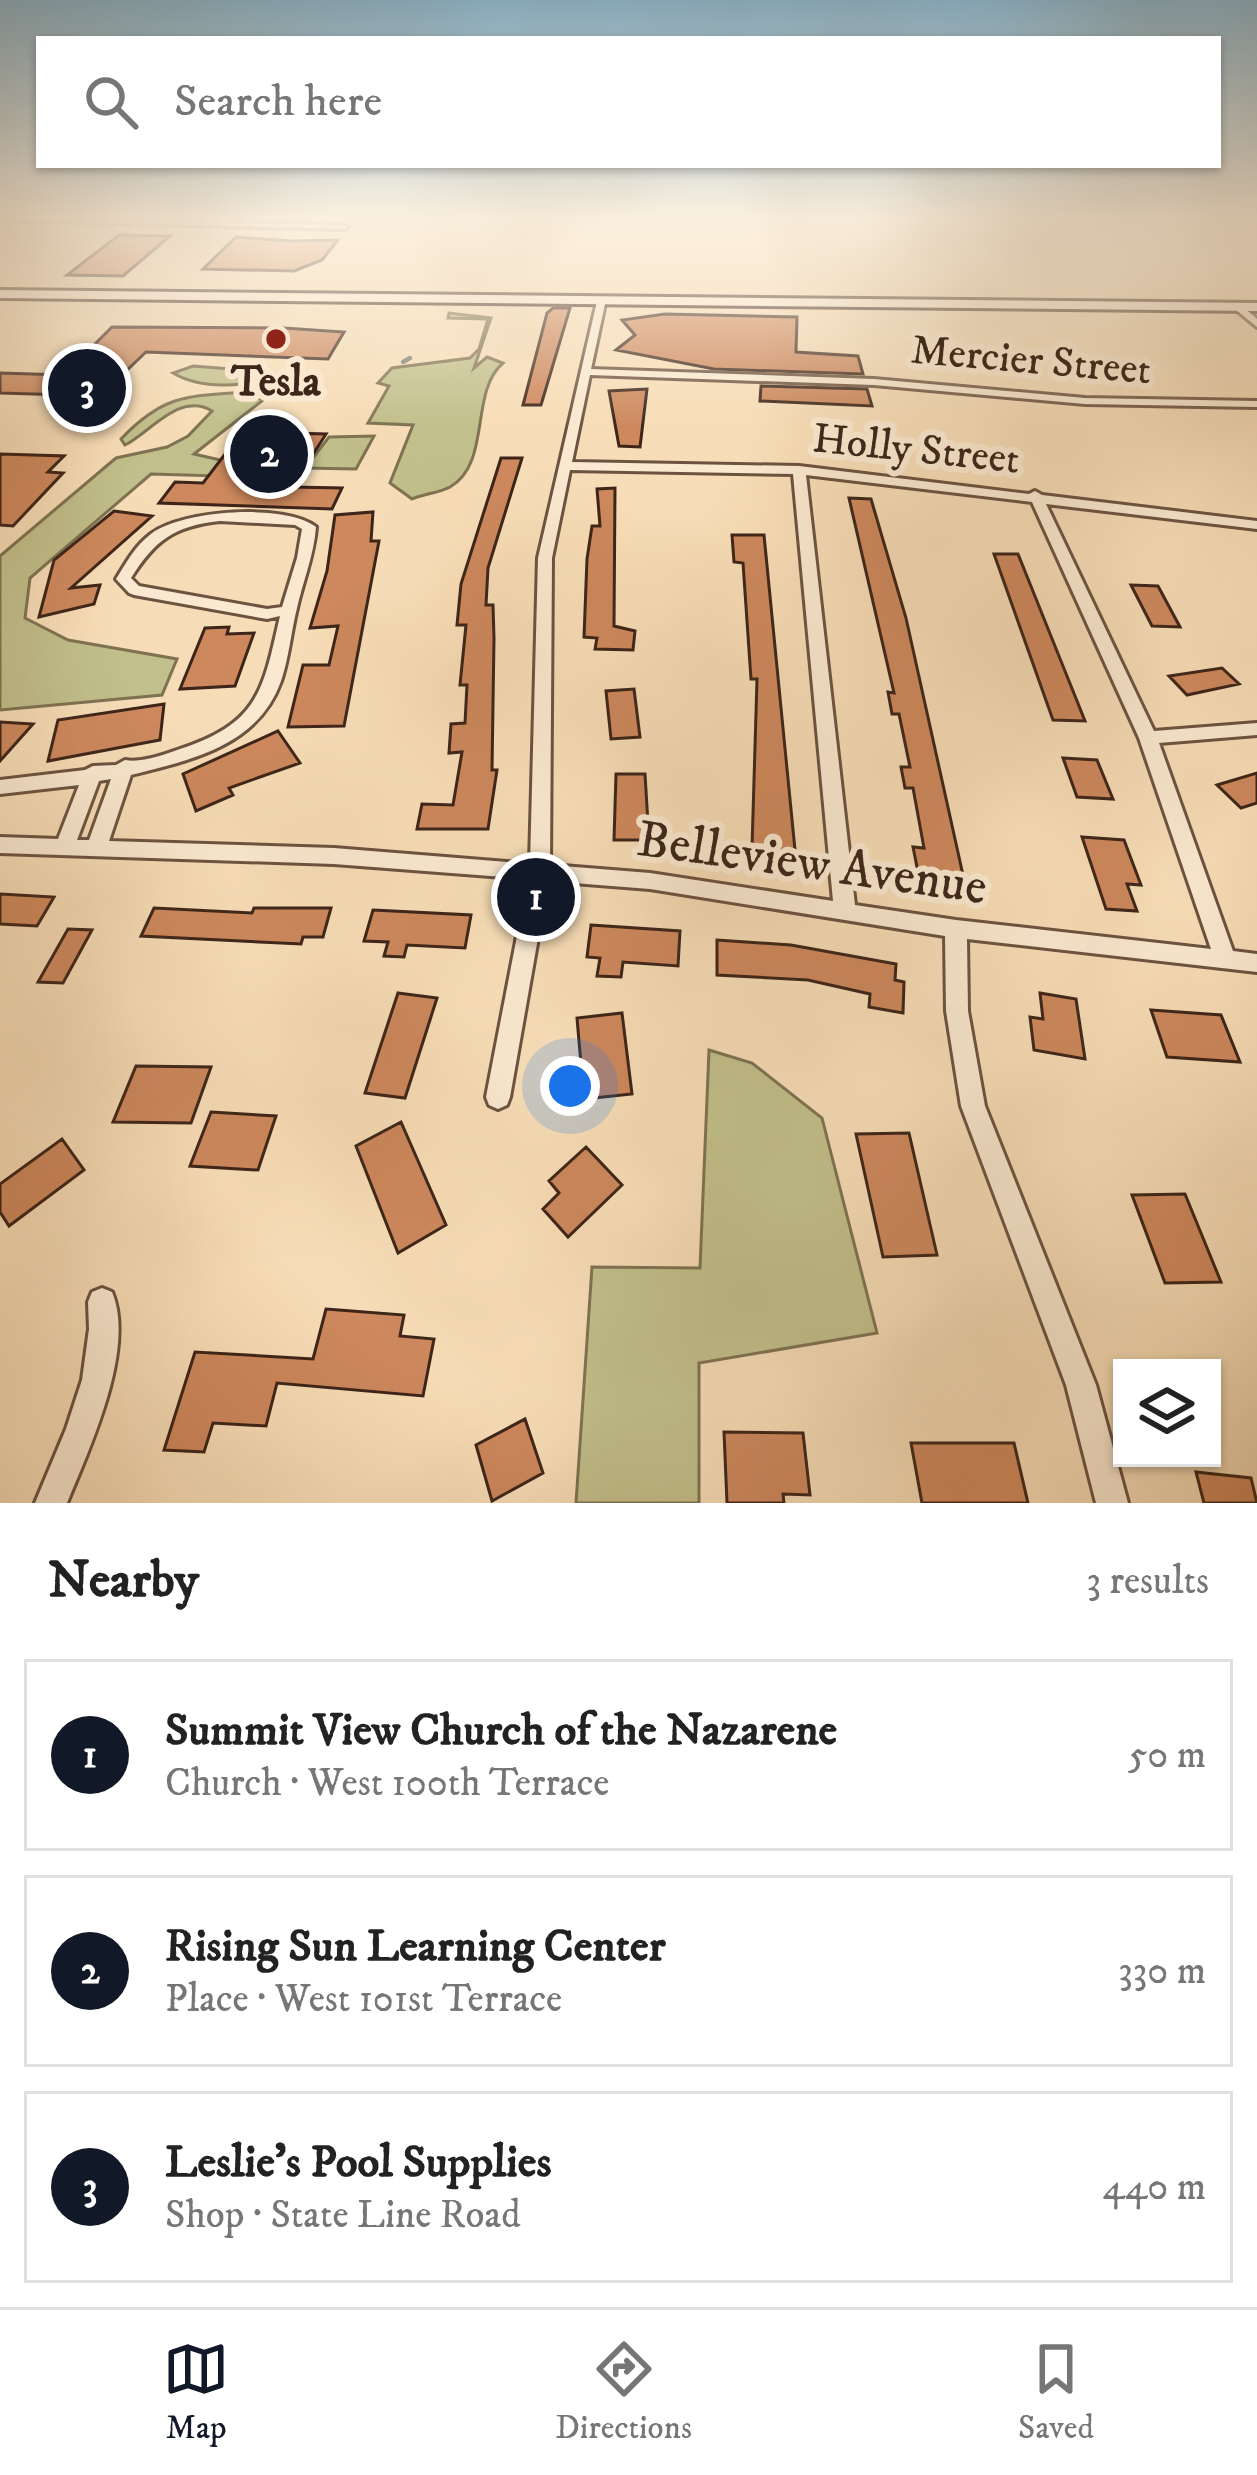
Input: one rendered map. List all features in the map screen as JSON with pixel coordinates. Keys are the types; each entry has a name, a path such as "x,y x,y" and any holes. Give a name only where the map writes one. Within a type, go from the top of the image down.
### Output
{"main road":[{"path":"0,291 1257,307"}],"street":[{"path":"498,1097 540,871 544,558 601,299"},
{"path":"1238,307 1257,324"},
{"name":"Mercier Street","path":"585,373 874,382 1085,401 1257,404"},
{"name":"Holly Street","path":"565,466 800,470 1257,525"},
{"path":"800,470 845,912"},
{"path":"1035,495 1148,738 1226,961"},
{"path":"0,787 193,751 231,735 251,719 272,686 309,527 298,520 193,518 167,526 136,554 123,579 134,590 267,614 289,610"},
{"path":"1148,738 1257,729"},
{"path":"97,845 124,766"},
{"path":"65,844 93,773"},
{"name":"Belleview Avenue","path":"0,845 97,845 650,881 956,929 1257,963"},
{"path":"956,929 957,1011 973,1106 1081,1385 1112,1503"},
{"path":"51,1503 97,1389 107,1342 102,1302"}],"shaded area":[{"path":"449,313 491,318 474,368 487,357 503,363 486,391 476,445 463,476 446,489 412,499 390,483 413,425 368,423 389,386 378,383 392,368 470,358 479,349 488,319 448,318"},
{"path":"193,366 280,373 225,385 173,373"},
{"path":"245,392 263,400 194,454 220,460 218,476 151,474 30,578 25,618 68,640 177,659 162,695 0,710 0,556 116,458 167,447 188,436 212,411 200,406 176,410 125,445 121,439 150,414 177,400"},
{"path":"374,436 356,469 305,468 329,437"},
{"path":"709,1050 752,1063 822,1118 877,1333 699,1363 699,1503 576,1503 592,1267 700,1268"}],"building":[{"path":"553,308 570,308 541,405 523,405 547,313"},
{"path":"665,314 797,317 796,352 858,356 863,374 714,369 616,350 635,335 622,320"},
{"path":"112,327 344,332 328,359 146,352 100,396 0,393 0,373 64,375"},
{"path":"761,386 867,389 872,406 760,401"},
{"path":"647,389 640,447 619,446 609,391"},
{"path":"242,432 326,434 292,487 342,488 332,509 159,503 175,482 203,483"},
{"path":"0,454 64,456 48,472 63,473 13,526 0,525"},
{"path":"501,458 522,458 488,568 486,605 493,605 494,638 492,770 497,770 488,829 417,829 422,804 453,805 462,752 449,753 451,724 465,723 467,685 460,685 466,625 457,625 461,584"},
{"path":"615,488 614,626 635,631 633,650 595,649 597,638 584,637 587,559 592,526 600,526 597,489"},
{"path":"849,498 871,499 906,618 963,875 918,872 913,847 924,848 913,788 905,788 901,767 910,767 899,714 892,714 888,692 894,693"},
{"path":"114,511 152,516 71,588 100,585 94,604 39,617 54,560"},
{"path":"373,512 371,541 379,541 344,726 288,727 303,665 329,665 338,626 310,628 327,571 335,515"},
{"path":"732,535 764,535 795,850 752,848 757,679 751,679 743,563 734,562"},
{"path":"994,554 1018,554 1085,721 1053,720"},
{"path":"1131,585 1158,586 1180,627 1152,626"},
{"path":"229,627 227,634 254,633 235,686 180,689 205,628"},
{"path":"1222,668 1239,684 1187,695 1169,676"},
{"path":"634,689 640,737 611,739 606,691"},
{"path":"164,704 160,740 48,761 58,720"},
{"path":"0,722 33,724 0,761"},
{"path":"278,731 300,763 229,788 233,795 196,811 183,774"},
{"path":"1063,758 1097,760 1113,799 1077,797"},
{"path":"1257,773 1257,803 1241,808 1217,785"},
{"path":"616,774 645,774 649,840 614,840"},
{"path":"1082,837 1124,840 1141,885 1127,884 1137,911 1106,909"},
{"path":"0,894 54,897 37,926 0,924"},
{"path":"154,908 252,913 254,908 331,908 323,937 303,937 301,944 141,936"},
{"path":"373,910 471,915 465,948 407,945 404,957 384,956 388,942 364,941"},
{"path":"591,925 680,931 678,966 623,962 621,977 597,976 600,958 587,957"},
{"path":"68,929 92,930 63,983 38,982"},
{"path":"717,940 791,945 896,964 895,980 904,982 903,1013 869,1007 870,994 808,980 717,975"},
{"path":"398,993 437,998 405,1098 365,1093"},
{"path":"1040,993 1076,999 1085,1059 1034,1050 1030,1017 1043,1019"},
{"path":"1151,1010 1221,1015 1240,1062 1167,1057"},
{"path":"622,1013 632,1094 584,1099 577,1018"},
{"path":"136,1066 211,1067 191,1123 113,1122"},
{"path":"211,1112 276,1116 258,1170 190,1166"},
{"path":"401,1122 446,1225 398,1253 356,1146"},
{"path":"909,1133 937,1255 883,1257 856,1134"},
{"path":"62,1139 84,1170 9,1226 0,1212 0,1184"},
{"path":"586,1147 622,1185 568,1237 543,1209 559,1193 549,1181"},
{"path":"1185,1194 1221,1282 1165,1283 1132,1195"},
{"path":"326,1309 404,1315 400,1336 434,1339 423,1396 277,1383 266,1426 213,1423 204,1452 164,1450 195,1352 313,1359"},
{"path":"525,1419 543,1473 492,1501 476,1445"},
{"path":"724,1432 803,1433 810,1495 783,1494 784,1503 727,1503"},
{"path":"911,1443 1014,1443 1028,1503 922,1503"},
{"path":"1196,1472 1251,1478 1257,1503 1204,1503"}],"waterway":[{"path":"403,362 410,358"}],"place":[{"name":"Tesla","path":"276,339"},
{"name":"Leslie's Pool Supplies","path":"87,388"},
{"name":"Rising Sun Learning Center","path":"269,454"},
{"name":"Summit View Church of the Nazarene","path":"536,897"}]}
